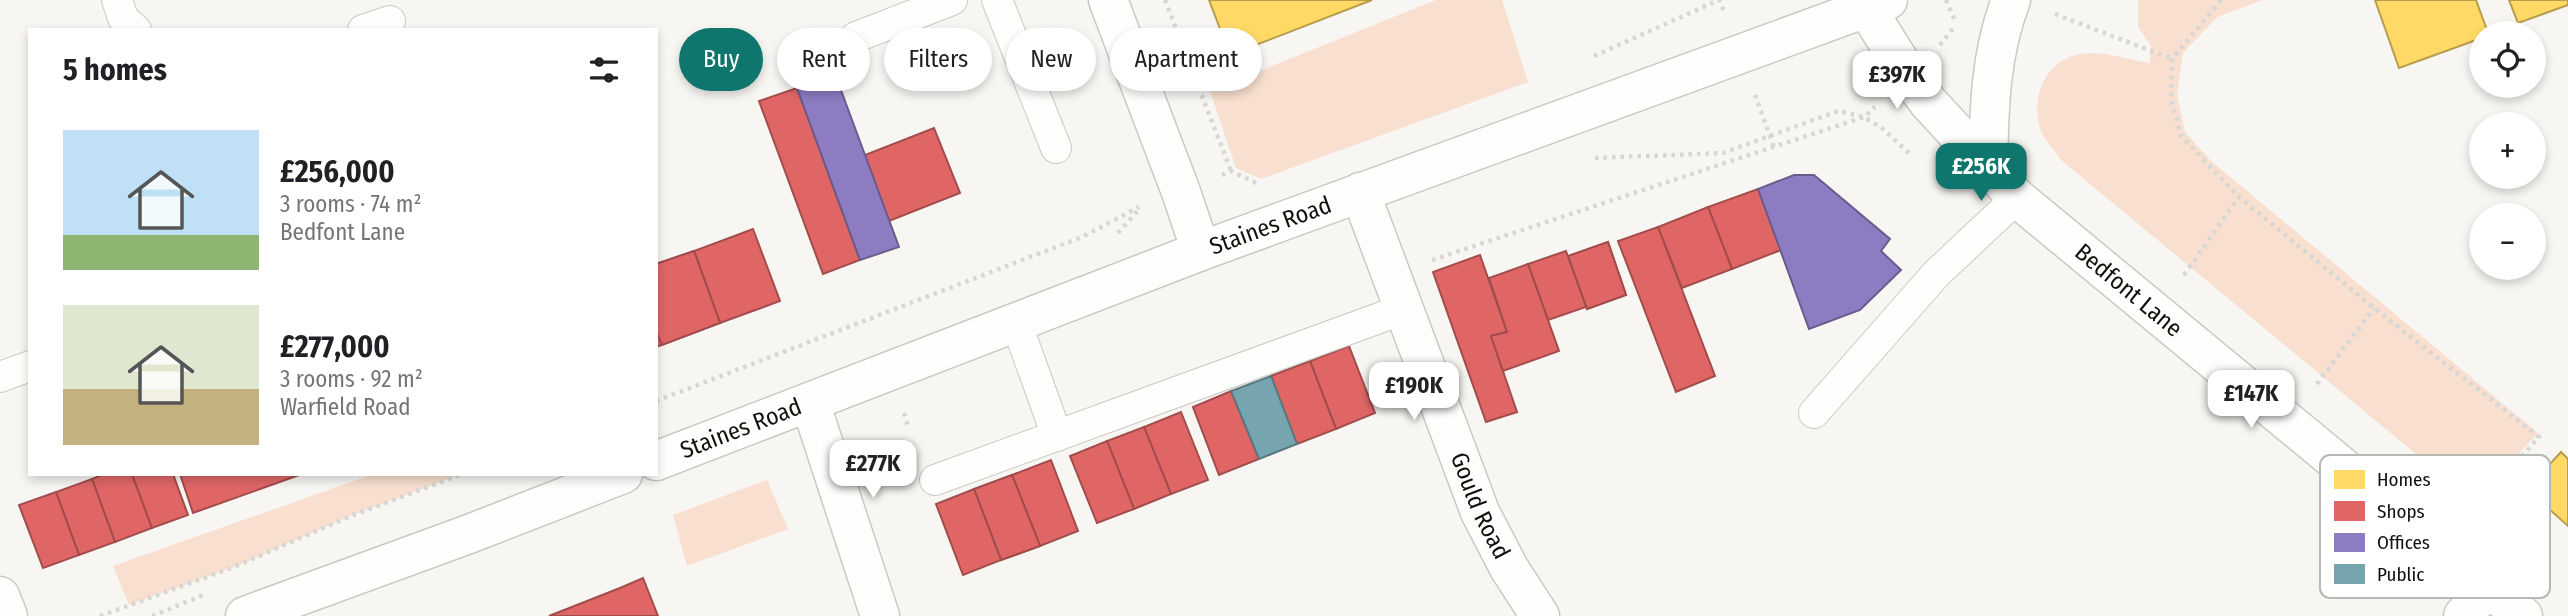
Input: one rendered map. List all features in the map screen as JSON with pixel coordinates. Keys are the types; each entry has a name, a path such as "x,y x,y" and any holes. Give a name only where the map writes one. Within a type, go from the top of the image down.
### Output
{"main road":[{"path":"1108,0 1201,251"},
{"name":"Staines Road","path":"658,460 1201,251 1877,5"},
{"name":"Bedfont Lane","path":"1877,5 1908,75 1928,102 2018,198 2329,455"},
{"path":"1988,167 1990,96 2000,28 2028,5"},
{"name":"Gould Road","path":"1360,192 1480,512 1509,568 1540,616"},
{"path":"810,402 880,616"},
{"path":"245,616 618,476"},
{"path":"0,596 8,616"},
{"path":"2463,616 2479,598"},
{"name":"Bedfont Lane","path":"2501,598 2523,616"}],"lane":[{"path":"117,0 123,18 134,28"},
{"path":"870,32 952,0"},
{"path":"996,0 1056,148"},
{"path":"1814,413 1936,275 2018,198"},
{"path":"935,480 1404,309"},
{"path":"1016,322 1057,436"},
{"path":"0,377 28,367"}],"path":[{"path":"1164,0 1231,171"},
{"path":"1719,0 1724,11"},
{"path":"1946,0 1952,16"},
{"path":"2221,0 2172,59 2171,100 2181,136 2239,197 2374,308 2539,437 2523,455"},
{"path":"2028,5 2172,59"},
{"path":"1944,42 1956,24"},
{"path":"1752,89 1774,147"},
{"path":"1427,262 1864,117 1838,111 1723,153 1583,158"},
{"path":"2184,275 2239,197"},
{"path":"658,400 899,310 1082,237 1141,206"},
{"path":"2317,384 2374,308"},
{"path":"100,616 234,567 351,516 457,476"}],"shaded area":[{"path":"1436,0 1502,0 1528,82 1261,179 1236,168 1210,91 1262,91 1262,70"},
{"path":"2138,0 2263,0 2217,17 2183,53 2177,94 2185,132 2211,161 2538,433 2518,455 2417,455 2061,160 2046,140 2038,117 2039,95 2048,74 2064,60 2084,53 2150,63 2151,46 2138,27"},
{"path":"368,476 457,476 351,516 234,567 129,605 113,566"},
{"path":"767,480 788,529 687,566 673,515"}],"building: Homes":[{"path":"1209,0 1372,0 1262,43 1262,28 1220,28"},
{"path":"2375,0 2476,0 2484,21 2469,21 2469,43 2399,68"},
{"path":"2509,0 2568,0 2568,5 2517,21"},
{"path":"2561,452 2568,459 2568,526 2550,510 2550,464"}],"building: Shops":[{"path":"788,91 798,91 860,260 823,274 759,101"},
{"path":"934,128 960,193 889,221 865,155"},
{"path":"1758,189 1781,250 1732,269 1708,207"},
{"path":"1708,207 1732,269 1682,288 1658,227"},
{"path":"1658,227 1715,376 1676,392 1618,241"},
{"path":"753,229 780,301 720,323 694,251"},
{"path":"1608,242 1626,295 1587,309 1568,256"},
{"path":"1608,242 1626,295 1587,309 1568,256"},
{"path":"694,251 720,323 658,346 658,263"},
{"path":"694,251 720,323 662,345 658,336 658,263"},
{"path":"1566,251 1586,307 1548,320 1528,264"},
{"path":"1480,255 1507,332 1491,336 1517,412 1486,422 1433,272"},
{"path":"1528,264 1559,351 1503,371 1491,336 1507,332 1489,278"},
{"path":"1349,346 1375,413 1336,429 1310,361"},
{"path":"1310,361 1336,429 1297,444 1271,376"},
{"path":"1231,391 1259,459 1219,475 1193,407"},
{"path":"1181,412 1208,480 1171,494 1144,427"},
{"path":"1144,427 1171,494 1134,509 1107,441"},
{"path":"1107,441 1134,509 1097,523 1070,456"},
{"path":"1051,460 1078,531 1040,546 1012,475"},
{"path":"1012,475 1040,546 1001,560 974,489"},
{"path":"1012,475 1040,546 1001,560 974,489"},
{"path":"99,476 133,476 152,528 115,542 92,479"},
{"path":"133,476 174,476 188,515 152,528"},
{"path":"181,476 296,476 193,513"},
{"path":"92,479 115,542 79,555 56,492"},
{"path":"974,489 1001,560 963,575 936,504"},
{"path":"56,492 79,555 43,568 19,505"},
{"path":"643,578 658,616 549,616 620,588"}],"building: Offices":[{"path":"798,91 841,91 899,247 860,260"},
{"path":"1794,175 1814,175 1890,239 1881,251 1901,270 1860,310 1809,329 1758,189"}],"building: Public":[{"path":"1271,376 1297,444 1259,459 1231,391"}]}
